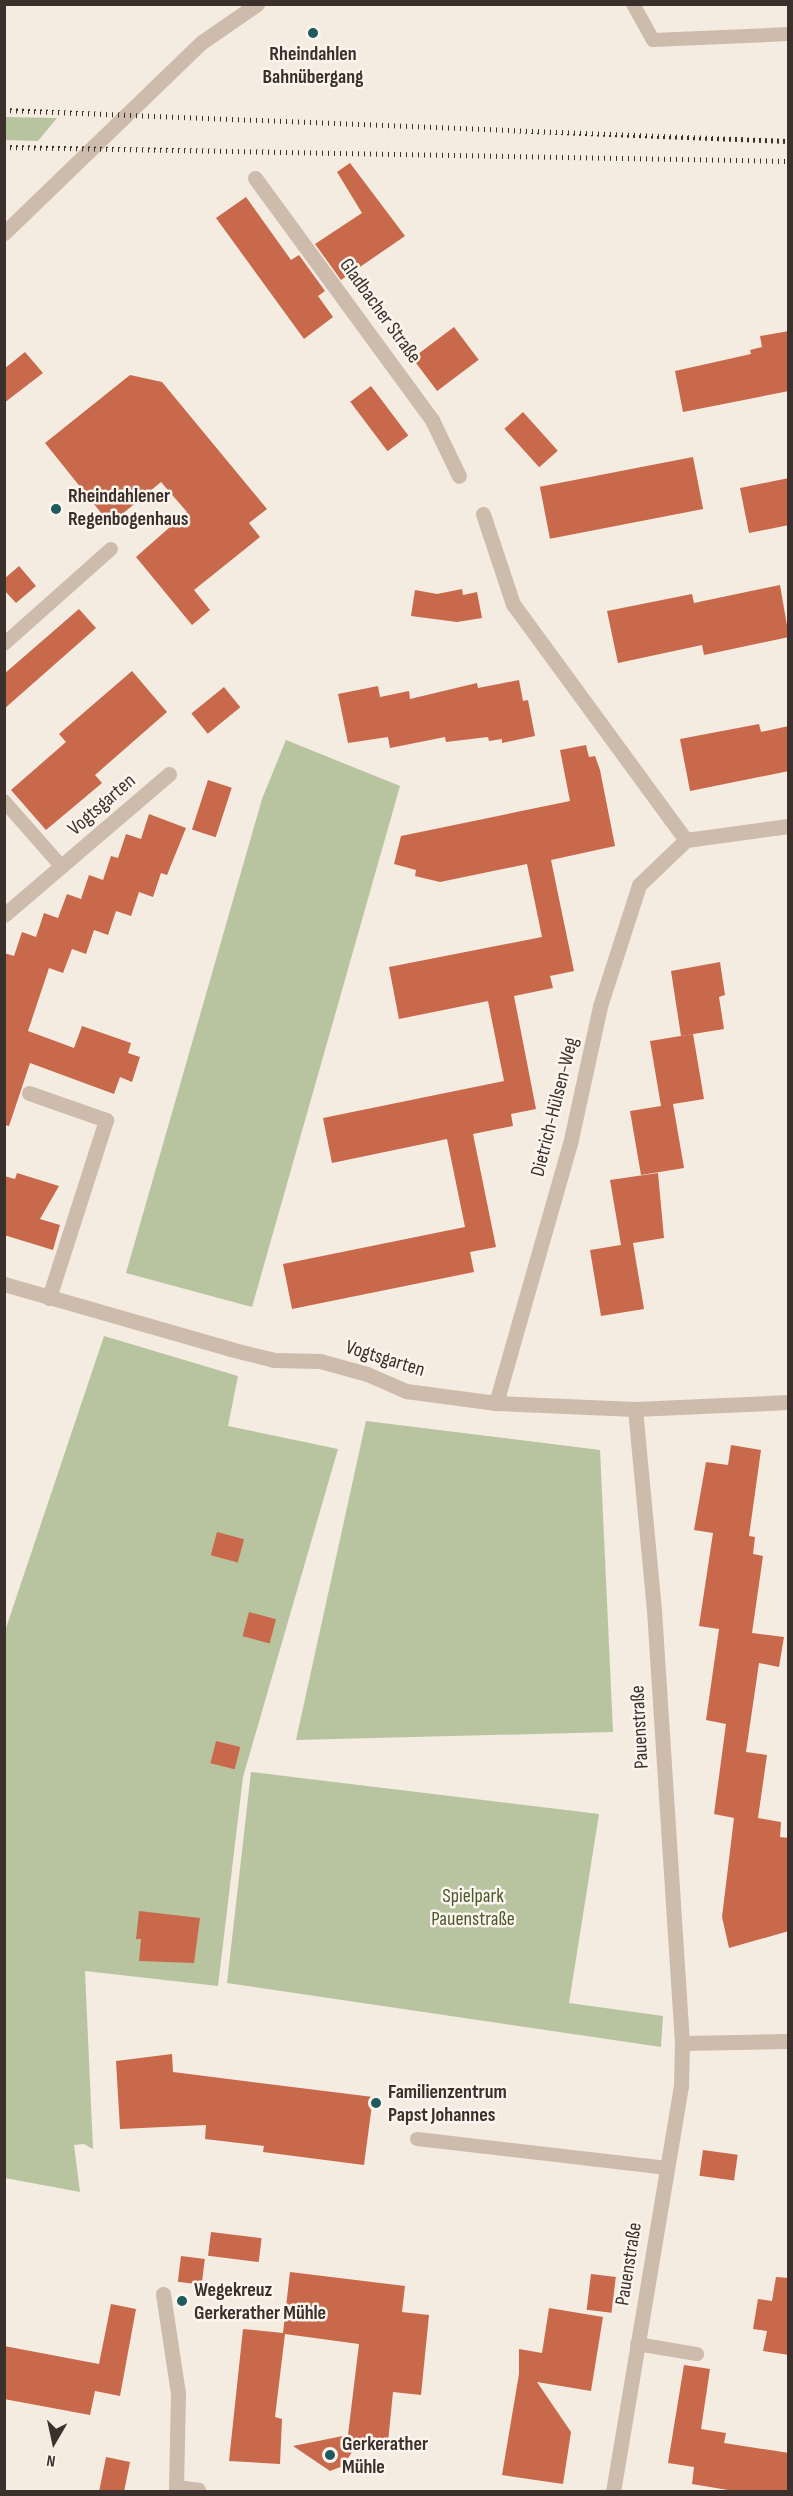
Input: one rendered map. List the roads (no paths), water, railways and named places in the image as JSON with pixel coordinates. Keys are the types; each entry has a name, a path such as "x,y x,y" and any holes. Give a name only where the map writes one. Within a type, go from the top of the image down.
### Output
{"street":[{"path":"4,233 202,42 257,4"},
{"name":"Gladbacher Straße","path":"255,178 432,420 459,476"},
{"path":"483,514 513,604 686,840 789,826"},
{"name":"Vogtsgarten","path":"4,915 169,774"},
{"name":"Dietrich-Hülsen-Weg","path":"496,1403 570,1144 600,1006 639,885 686,840"},
{"path":"29,1093 106,1120 49,1298"},
{"name":"Vogtsgarten","path":"4,1284 263,1357 320,1361 367,1374 406,1391 496,1403 635,1409 789,1402"},
{"name":"Pauenstraße","path":"613,2492 681,2086 682,2043 654,1610 635,1409"},
{"path":"682,2043 789,2041"},
{"path":"163,2294 178,2393 176,2489"}],"lane":[{"path":"633,4 653,40 789,34"},
{"path":"4,644 111,549"},
{"path":"4,801 62,867"},
{"path":"417,2139 667,2168"},
{"path":"637,2344 697,2354"},
{"path":"176,2489 199,2490"}],"railway":[{"path":"4,110 788,141"},
{"path":"4,147 788,161"}],"place":[{"name":"Rheindahlen Bahnübergang","path":"313,33"},
{"name":"Rheindahlener Regenbogenhaus","path":"56,509"},
{"name":"Familienzentrum Papst Johannes","path":"376,2103"},
{"name":"Wegekreuz Gerkerather Mühle","path":"182,2301"},
{"name":"Gerkerather Mühle","path":"330,2455"}],"park label":[{"name":"Spielpark Pauenstraße","path":"473,1908"}]}
